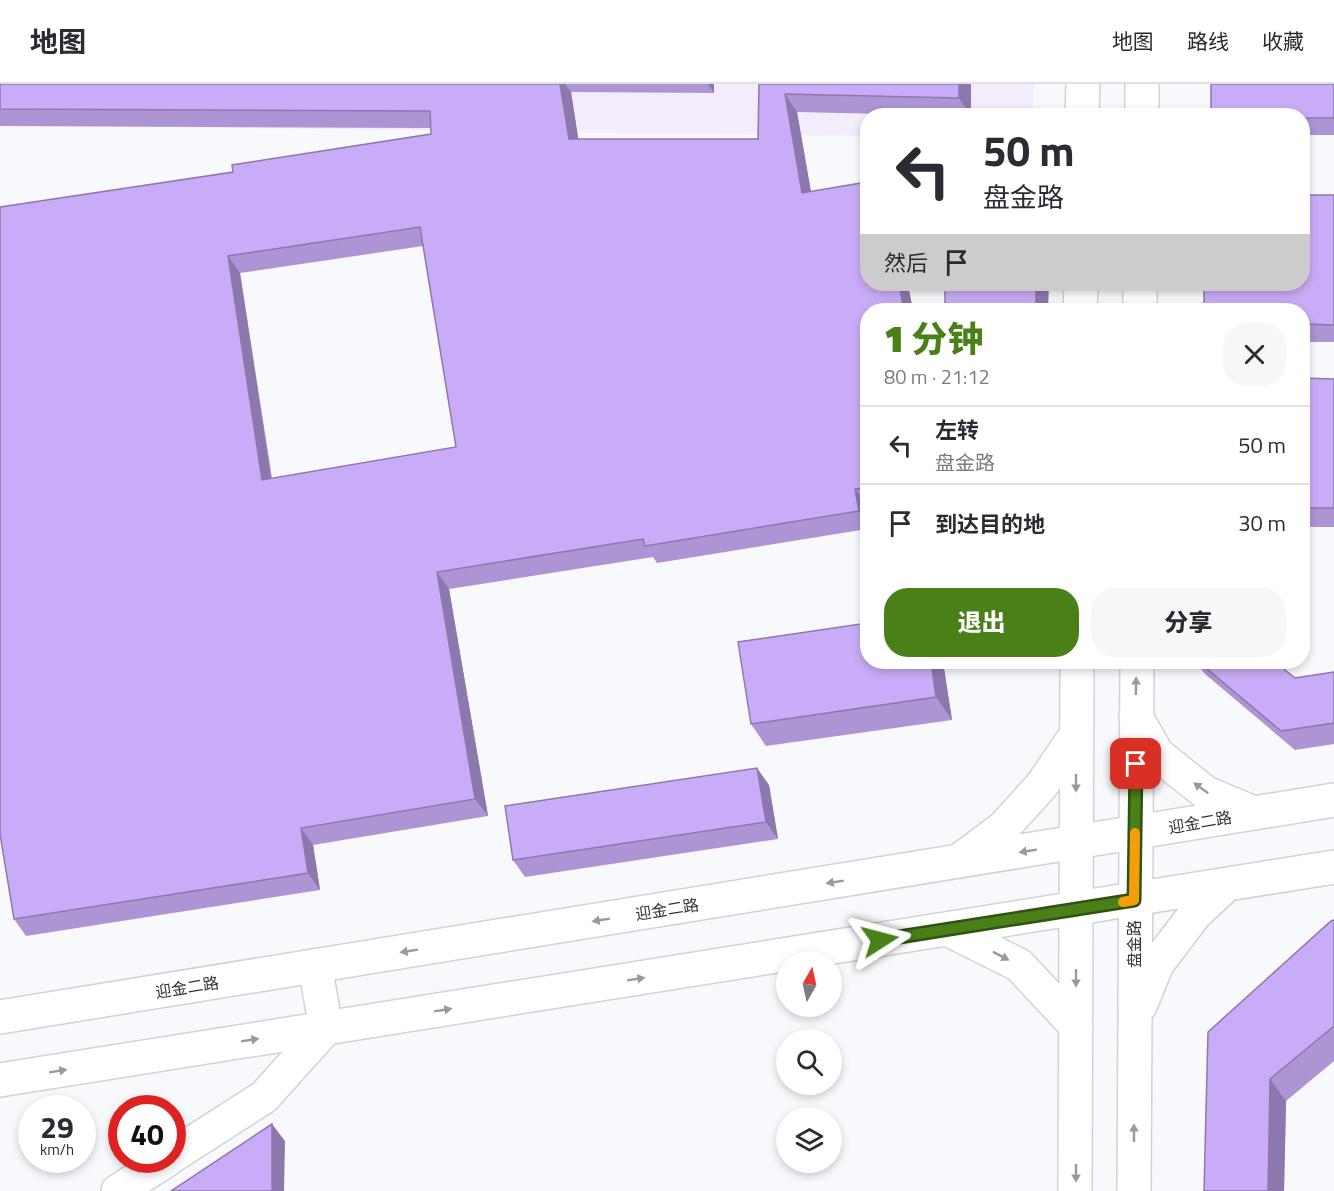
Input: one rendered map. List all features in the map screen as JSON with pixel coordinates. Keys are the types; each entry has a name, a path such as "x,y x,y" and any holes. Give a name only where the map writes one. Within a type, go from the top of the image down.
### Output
{"street":[{"path":"1082,108 1083,84"},
{"path":"1142,84 1142,108"},
{"path":"1075,1191 1077,669"},
{"name":"盘金路","path":"1134,1191 1137,669"},
{"path":"1136,717 1157,754 1206,793 1254,813"},
{"path":"955,863 1003,828 1042,785 1076,735"},
{"name":"迎金二路","path":"0,1017 1334,800"},
{"path":"0,1080 1334,867"},
{"path":"1134,1019 1157,964 1195,914 1226,885"},
{"path":"949,930 1019,965 1076,1026"},
{"path":"315,966 326,1028"},
{"path":"186,1147 264,1097 326,1028"},
{"path":"118,1191 146,1173"}],"shaded area":[{"path":"0,84 1034,84 1033,108 860,108 860,136 0,125"}],"building":[{"path":"0,84 560,84 569,139 758,139 759,84 959,84 959,98 785,94 802,193 860,183 860,291 900,291 903,303 860,303 860,488 855,489 859,511 645,546 643,539 437,572 475,799 301,828 308,873 14,919 0,834 0,207 233,172 232,165 431,134 430,111 0,109","holes":["420,227 456,447 262,480 228,256"]},
{"path":"1211,84 1334,84 1334,118 1310,118 1310,108 1211,108"},
{"path":"1310,195 1334,195 1334,325 1310,324 1310,303 1204,303 1204,291 1310,291"},
{"path":"945,291 1036,291 1036,303 945,303"},
{"path":"1310,378 1334,379 1334,508 1310,508"},
{"path":"860,624 860,669 932,669 936,697 751,724 738,642"},
{"path":"1207,669 1284,669 1295,678 1334,672 1334,723 1281,731"},
{"path":"757,768 766,822 513,860 505,806"},
{"path":"1334,920 1334,1026 1270,1079 1268,1191 1204,1191 1208,1032"},
{"path":"272,1124 272,1191 171,1191"}],"slow traffic":[{"path":"1123,902 1134,900 1135,833"}],"route":[{"path":"880,940 1134,900 1136,764"}]}
